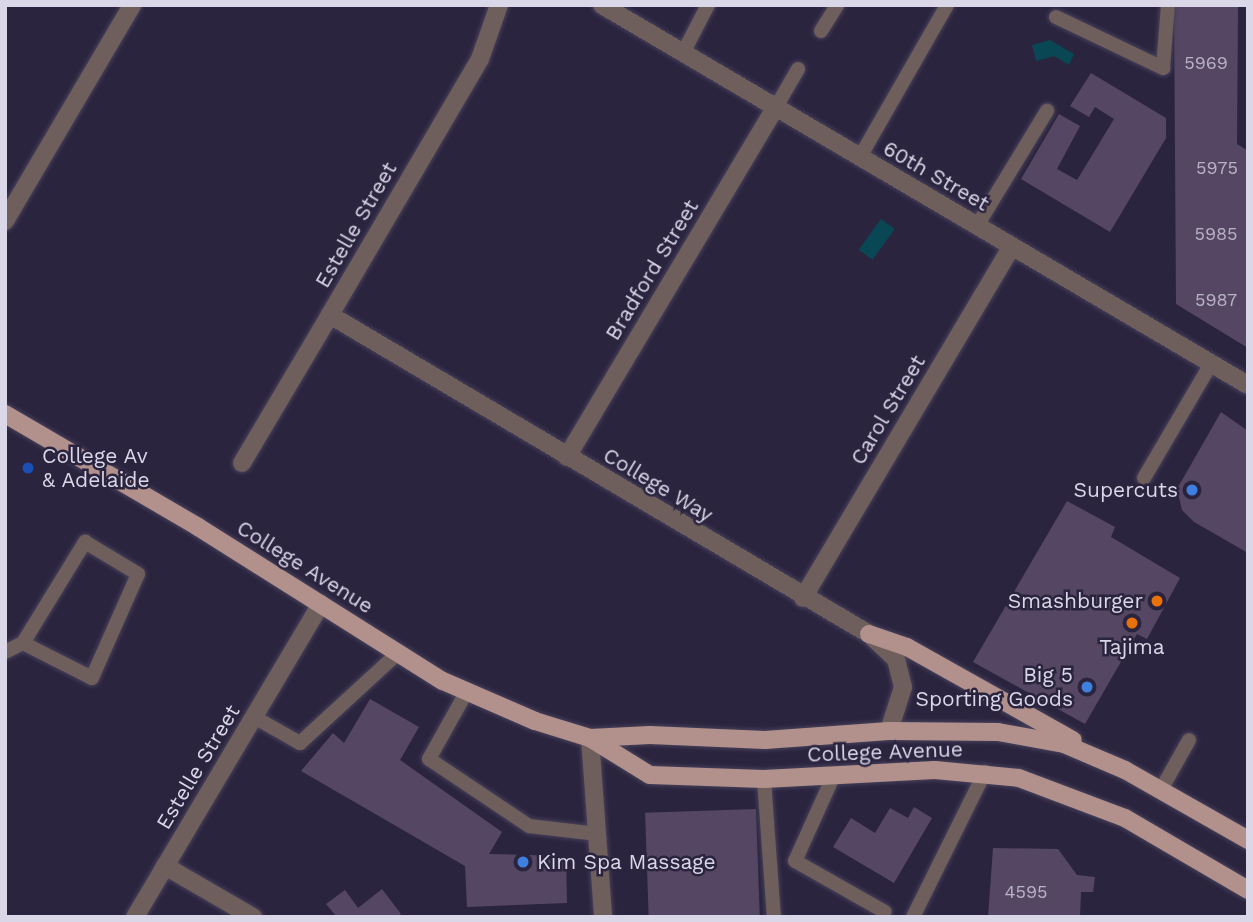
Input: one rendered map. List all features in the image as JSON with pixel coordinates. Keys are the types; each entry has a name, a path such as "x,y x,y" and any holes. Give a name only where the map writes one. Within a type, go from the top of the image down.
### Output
{"main road":[{"name":"College Avenue","path":"5,414 467,691 535,721 590,738 650,775 764,779 985,772 1019,778 1097,805 1248,890"},
{"path":"869,635 907,647 1125,770"},
{"name":"College Avenue","path":"590,738 650,735 765,740 889,731 998,732 1064,744 1125,770 1162,788 1248,840"}],"street":[{"path":"5,221 132,5"},
{"name":"Estelle Street","path":"242,463 481,59 499,5"},
{"name":"60th Street","path":"601,5 1248,385"},
{"name":"Bradford Street","path":"567,457 776,107"},
{"name":"Carol Street","path":"803,598 1012,246"},
{"name":"College Way","path":"330,315 869,635 896,659 903,687 889,731"},
{"name":"Estelle Street","path":"135,917 321,604"},
{"path":"590,738 603,917"},
{"path":"165,866 253,917"}],"lane":[{"path":"683,53 708,5"},
{"path":"821,31 836,5"},
{"path":"860,157 947,5"},
{"path":"1056,17 1163,68 1168,5"},
{"path":"776,107 798,69"},
{"path":"977,226 1046,111"},
{"path":"1144,478 1211,363"},
{"path":"5,652 23,643 85,542 138,574 92,678 23,643"},
{"path":"254,717 300,743 398,652"},
{"path":"467,691 429,759 529,826 598,834"},
{"path":"1162,788 1189,740"},
{"path":"913,917 985,772"},
{"path":"833,777 795,862 885,912"},
{"path":"764,779 774,917"}],"shaded area":[{"path":"1050,40 1074,54 1069,65 1054,56 1036,61 1032,45"},
{"path":"881,219 895,229 872,260 859,250"}],"building":[{"path":"1174,5 1238,5 1237,144 1248,151 1248,348 1176,304"},
{"path":"1091,73 1166,118 1166,138 1110,232 1021,179 1059,114 1080,126 1057,169 1077,180 1114,119 1095,107 1089,117 1070,106"},
{"path":"1221,412 1248,431 1248,553 1194,522 1182,510 1177,489"},
{"path":"1067,501 1115,527 1111,537 1180,578 1147,639 1137,634 1085,724 973,662"},
{"path":"370,699 419,727 400,760 502,832 489,854 566,856 567,903 467,907 465,866 301,771 333,733 344,743"},
{"path":"914,807 932,818 894,883 833,847 851,818 875,833 890,808 908,818"},
{"path":"756,809 760,917 649,917 645,813"},
{"path":"993,848 1058,849 1077,875 1095,877 1093,892 1081,892 1080,917 988,917"},
{"path":"382,889 401,914 397,917 337,917 326,904 345,890 358,908"}],"place":[{"name":"College Av & Adelaide","path":"28,468"},
{"name":"Supercuts","path":"1192,490"},
{"name":"Smashburger","path":"1157,601"},
{"name":"Tajima","path":"1132,623"},
{"name":"Big 5 Sporting Goods","path":"1087,687"},
{"name":"Kim Spa Massage","path":"523,862"}]}
